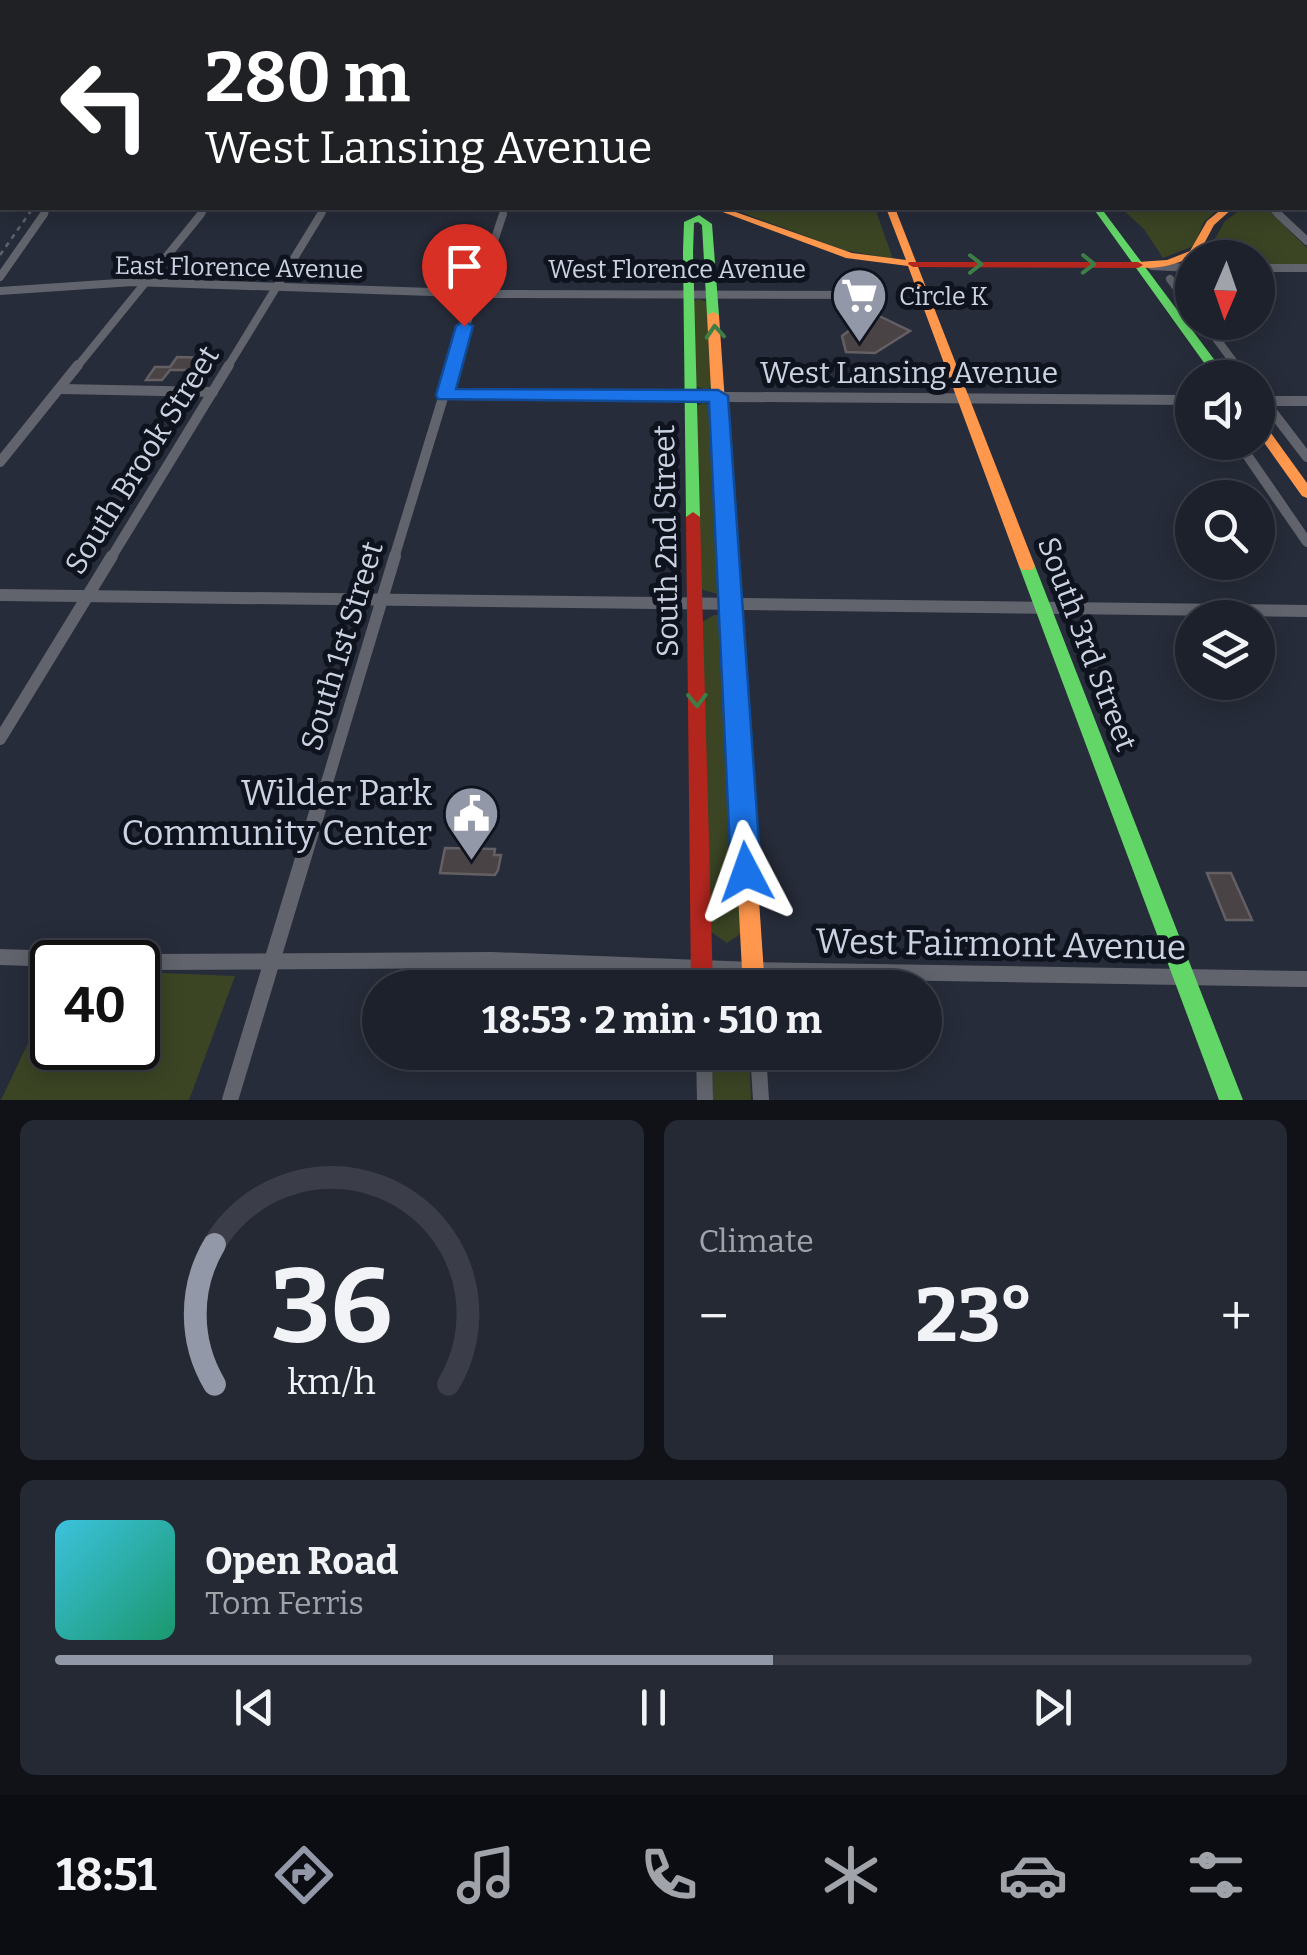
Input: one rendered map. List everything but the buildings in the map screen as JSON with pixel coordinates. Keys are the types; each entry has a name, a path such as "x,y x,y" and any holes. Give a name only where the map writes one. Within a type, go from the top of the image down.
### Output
{"main road":[{"path":"723,210 850,256 913,264 1138,265 1169,263 1194,253 1210,223 1226,210"},
{"name":"South 3rd Street","path":"892,210 1231,1100"},
{"path":"1098,210 1209,360"},
{"name":"South 2nd Street","path":"702,968 688,222 699,218 707,224 712,293 752,970"},
{"path":"1275,449 1307,493"}],"street":[{"path":"0,277 47,210"},
{"path":"0,462 204,210"},
{"name":"South Brook Street","path":"0,739 324,210"},
{"name":"South 1st Street","path":"230,1100 504,210"},
{"path":"1273,210 1307,242"},
{"path":"1138,265 1175,267"},
{"path":"1275,268 1307,268"},
{"path":"1170,279 1175,286"},
{"name":"East Florence Avenue","path":"0,291 145,284 476,293"},
{"name":"West Florence Avenue","path":"476,293 877,295"},
{"path":"61,390 213,392"},
{"name":"West Lansing Avenue","path":"445,395 1175,400"},
{"path":"1275,399 1307,402"},
{"path":"1275,417 1307,457"},
{"path":"1250,460 1307,542"},
{"path":"0,594 1307,611"},
{"name":"West Fairmont Avenue","path":"0,957 274,962 492,960 711,970"},
{"name":"West Fairmont Avenue","path":"942,978 1307,979"},
{"path":"704,1070 705,1100"},
{"path":"759,1070 760,1100"}],"green space":[{"path":"735,210 876,210 893,259 843,250"},
{"path":"1123,210 1217,210 1204,222 1196,240 1175,240 1175,253 1163,258 1144,229"},
{"path":"1240,210 1268,210 1307,248 1307,266 1275,267 1275,240 1214,240 1225,221"},
{"path":"693,302 708,302 713,387 705,390 694,385"},
{"path":"704,403 714,407 724,590 717,594 700,589 696,406"},
{"path":"714,615 724,615 742,933 727,943 710,931 702,622"},
{"path":"160,973 235,976 189,1100 1,1100 30,1039 30,1070 160,1070"},
{"path":"712,1070 750,1070 751,1100 713,1100"}],"railway":[{"path":"0,255 32,210"}],"traffic: fast":[{"path":"1098,210 1209,360"},
{"path":"693,517 688,252 689,222 699,218 707,224 713,315"},
{"path":"1027,566 1231,1100"}],"traffic: slow":[{"path":"723,210 850,256 913,264"},
{"path":"892,210 1027,566"},
{"path":"1138,265 1169,263 1194,253 1210,223 1226,210"},
{"path":"713,315 753,970"},
{"path":"1275,449 1307,493"}],"traffic: jam":[{"path":"913,264 1138,265"},
{"path":"693,517 702,970"}],"place":[{"name":"Circle K","path":"860,345"},
{"name":"Wilder Park Community Center","path":"471,862"}],"route":[{"path":"464,326 445,395 718,396 746,872"}]}
